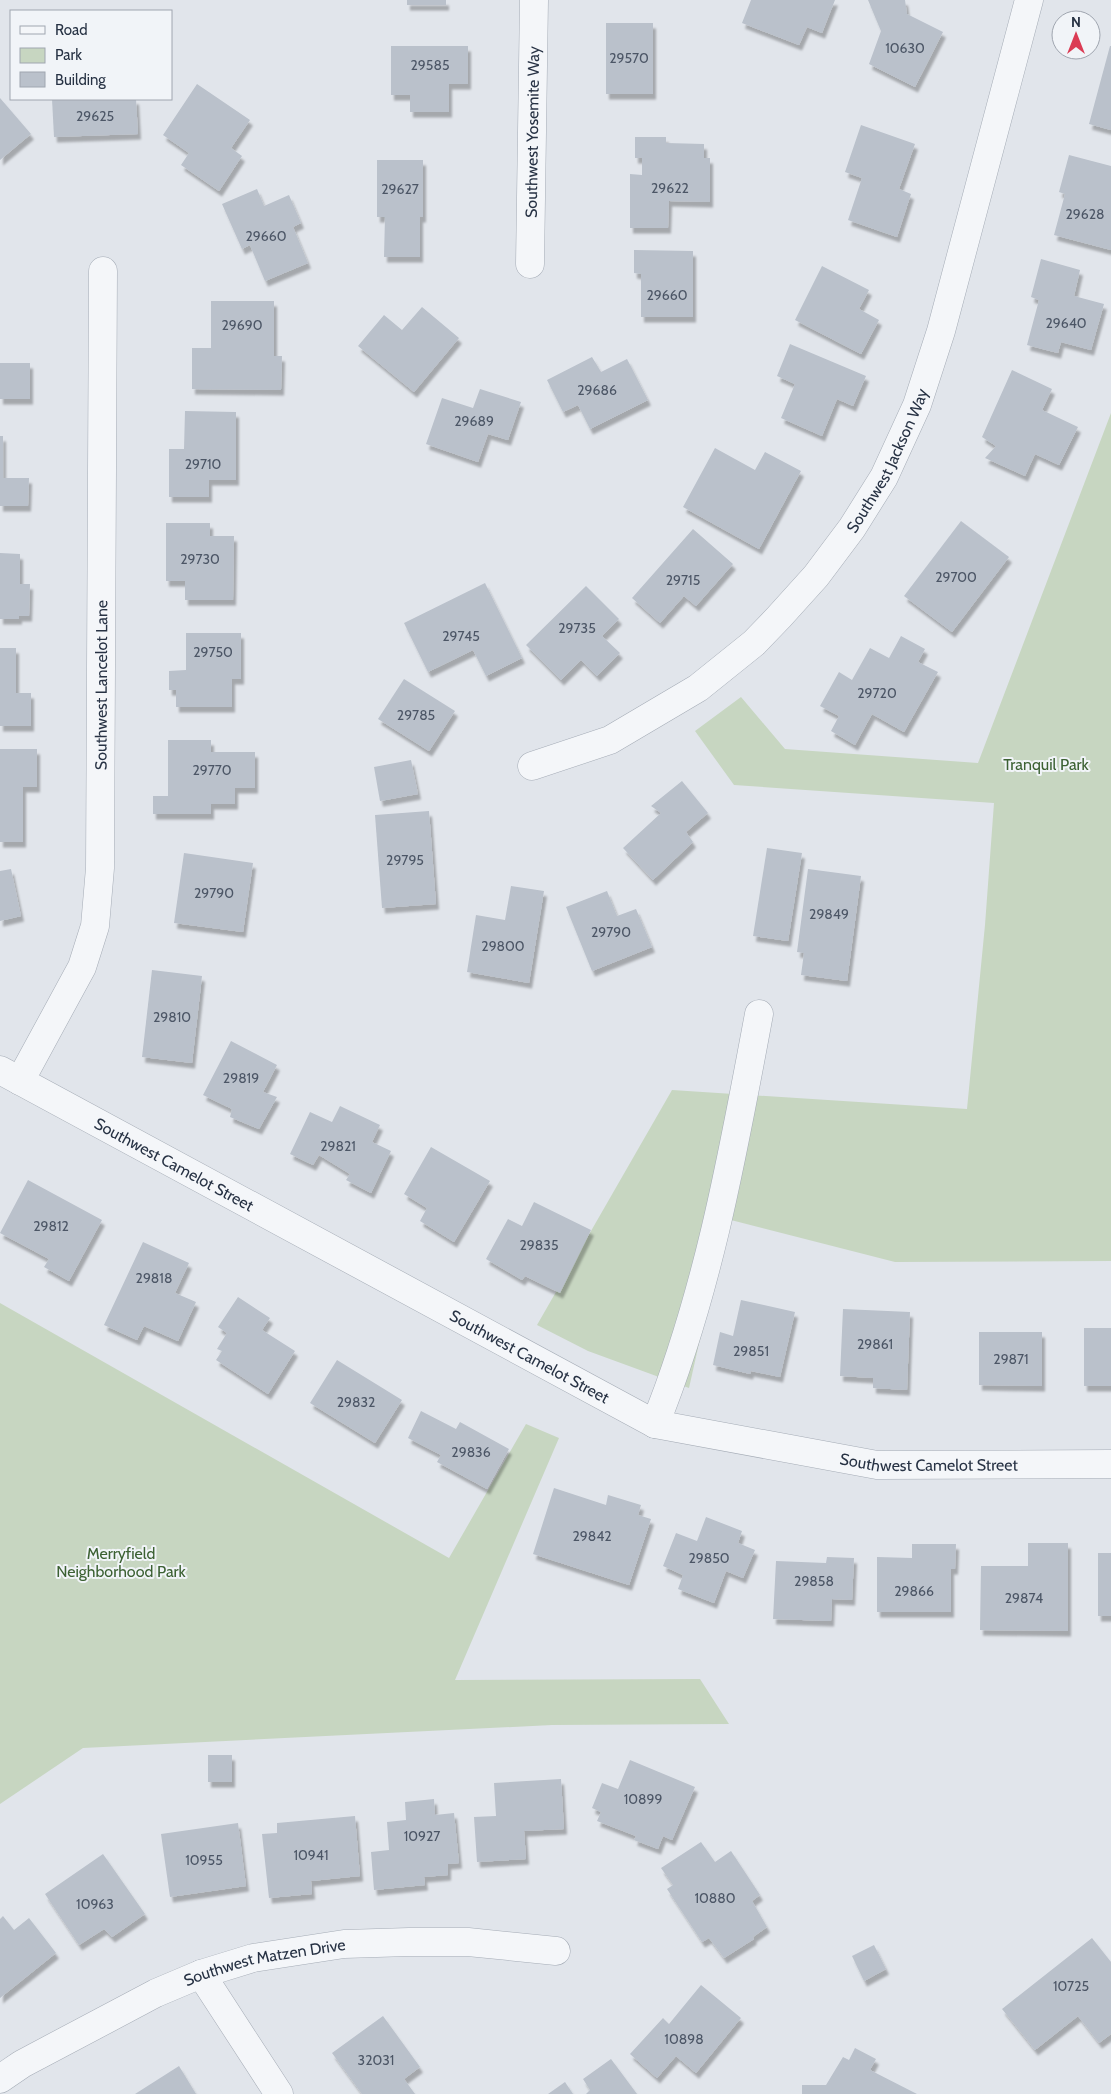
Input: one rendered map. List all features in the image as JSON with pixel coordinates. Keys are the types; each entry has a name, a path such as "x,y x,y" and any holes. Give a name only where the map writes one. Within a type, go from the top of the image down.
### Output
{"street":[{"name":"Southwest Yosemite Way","path":"530,264 534,0"},
{"name":"Southwest Jackson Way","path":"532,766 610,740 698,688 754,643 779,618 816,576 852,528 884,477 917,405 941,331 1029,0"},
{"name":"Southwest Lancelot Lane","path":"10,1075 82,967 95,926 100,868 103,271"},
{"path":"655,1424 672,1384 703,1282 735,1138 759,1014"},
{"name":"Southwest Camelot Street","path":"10,1075 655,1424 877,1465 1111,1464"},
{"name":"Southwest Matzen Drive","path":"0,2080 22,2064 156,1993 201,1974 253,1958 344,1944 468,1942 556,1951"},
{"path":"201,1974 279,2094"}],"green space":[{"name":"Tranquil Park","path":"1111,413 1111,1261 895,1262 727,1219 689,1388 588,1351 537,1325 672,1090 967,1109 985,925 994,803 734,785 695,731 741,697 785,749 978,763"},
{"name":"Merryfield Neighborhood Park","path":"0,1303 449,1558 526,1424 559,1438 455,1680 700,1679 729,1724 552,1725 83,1748 0,1804"}],"building":[{"path":"407,0 446,0 446,5 407,5"},
{"path":"751,0 835,0 822,33 807,27 799,45 742,23"},
{"path":"868,0 905,0 907,14 943,32 915,87 869,64 881,31"},
{"path":"606,23 653,23 653,94 606,94"},
{"path":"391,46 468,46 468,84 449,84 449,112 410,112 410,95 391,95"},
{"path":"1111,46 1111,130 1089,124"},
{"path":"197,84 250,120 231,148 242,156 219,191 181,165 189,153 163,135"},
{"path":"0,98 31,134 0,160"},
{"path":"52,100 136,100 138,134 54,137"},
{"path":"861,125 915,144 899,189 911,194 897,237 848,220 862,178 845,172"},
{"path":"635,137 666,137 666,143 704,144 704,158 710,158 710,202 669,201 668,228 630,228 630,174 642,175 642,158 635,158"},
{"path":"1069,155 1111,166 1111,250 1054,235 1065,194 1059,192"},
{"path":"377,160 423,160 423,217 420,217 420,257 384,257 385,217 377,217"},
{"path":"257,189 264,206 289,195 301,223 293,227 308,263 265,281 250,245 242,249 222,204"},
{"path":"634,250 693,251 693,317 641,317 641,274 634,273"},
{"path":"1041,259 1080,270 1074,296 1104,304 1091,350 1061,342 1058,353 1027,345 1039,300 1031,297"},
{"path":"822,266 869,290 859,309 879,320 861,354 795,320"},
{"path":"211,301 274,301 274,356 282,356 281,390 192,389 192,348 211,348"},
{"path":"422,307 459,338 414,392 358,346 384,315 402,330"},
{"path":"790,344 866,376 853,406 837,399 822,436 781,418 795,384 777,376"},
{"path":"592,357 601,372 627,359 648,400 590,429 578,405 563,412 547,380"},
{"path":"0,363 30,363 30,399 0,399"},
{"path":"1012,370 1052,389 1042,410 1078,427 1059,465 1035,454 1025,476 985,458 996,446 982,437"},
{"path":"480,389 521,402 508,440 488,434 478,462 426,444 442,398 473,408"},
{"path":"185,411 236,412 236,480 209,480 209,497 169,497 169,449 184,449"},
{"path":"0,436 3,436 3,478 29,478 28,506 0,506"},
{"path":"715,448 755,470 765,452 801,471 759,549 683,507"},
{"path":"961,521 1009,557 952,632 904,596"},
{"path":"166,523 210,523 210,536 234,536 233,600 185,600 185,581 166,581"},
{"path":"693,529 733,564 696,606 684,596 660,623 632,598"},
{"path":"0,553 20,554 20,584 30,584 29,616 19,616 19,619 0,619"},
{"path":"485,583 522,658 486,676 473,650 428,672 404,623"},
{"path":"586,586 619,619 602,636 620,653 597,676 581,660 561,680 526,645"},
{"path":"186,633 241,633 241,679 232,679 232,707 176,707 176,690 169,690 169,671 186,670"},
{"path":"901,636 925,649 918,662 938,672 904,732 872,714 855,745 831,731 839,716 820,706 839,672 852,680 870,648 889,658"},
{"path":"0,648 16,648 16,693 31,693 31,726 0,726"},
{"path":"404,679 455,711 429,751 378,719"},
{"path":"168,740 211,740 211,752 255,752 255,788 235,788 235,804 211,804 211,814 153,814 153,796 168,796"},
{"path":"0,749 37,749 37,787 23,787 23,842 0,842"},
{"path":"411,760 418,794 380,801 374,767"},
{"path":"682,781 708,813 686,832 693,842 653,880 623,848 661,813 651,806"},
{"path":"429,811 436,904 382,908 375,815"},
{"path":"767,848 802,853 788,941 753,936"},
{"path":"184,853 253,863 243,932 174,923"},
{"path":"11,869 21,916 0,921 0,871"},
{"path":"808,869 861,876 847,981 801,975 804,953 797,952"},
{"path":"511,886 544,891 529,983 467,972 476,915 505,920"},
{"path":"607,891 617,916 636,909 652,947 592,971 566,907"},
{"path":"152,970 202,976 192,1063 142,1057"},
{"path":"231,1041 277,1065 263,1092 277,1097 259,1129 230,1117 232,1109 203,1095"},
{"path":"340,1106 380,1125 372,1142 391,1151 371,1193 346,1180 350,1174 319,1155 313,1165 290,1154 310,1112 332,1122"},
{"path":"431,1147 490,1181 454,1242 420,1221 427,1208 404,1194"},
{"path":"28,1180 102,1220 69,1281 44,1267 49,1259 0,1233"},
{"path":"534,1202 591,1230 560,1293 525,1276 522,1280 486,1259 508,1219 522,1226"},
{"path":"143,1242 189,1263 175,1293 196,1302 178,1341 144,1326 137,1340 104,1325"},
{"path":"238,1297 270,1318 262,1330 295,1351 268,1394 216,1360 222,1351 217,1349 227,1333 218,1327"},
{"path":"741,1300 795,1312 780,1377 751,1371 750,1374 713,1365 720,1332 733,1336"},
{"path":"843,1309 910,1312 907,1390 873,1388 873,1378 840,1376"},
{"path":"1084,1328 1111,1328 1111,1386 1084,1386"},
{"path":"979,1332 1042,1332 1042,1386 979,1385"},
{"path":"337,1360 402,1400 375,1443 310,1403"},
{"path":"421,1411 456,1429 460,1422 509,1449 487,1489 437,1462 441,1455 408,1438"},
{"path":"554,1488 606,1505 608,1495 641,1505 638,1515 651,1519 629,1585 533,1554"},
{"path":"706,1517 742,1531 738,1543 755,1550 743,1578 726,1571 714,1603 678,1589 683,1575 663,1566 676,1533 697,1541"},
{"path":"1028,1543 1068,1543 1068,1631 980,1630 981,1566 1028,1566"},
{"path":"912,1544 956,1544 955,1569 951,1569 951,1612 877,1612 877,1557 912,1558"},
{"path":"1098,1553 1111,1553 1111,1616 1098,1616"},
{"path":"827,1557 854,1558 852,1600 832,1599 831,1621 773,1619 776,1561 826,1563"},
{"path":"208,1755 232,1755 232,1782 208,1782"},
{"path":"630,1760 695,1787 672,1840 663,1836 658,1849 634,1840 636,1836 597,1821 601,1812 592,1808 602,1783 618,1789"},
{"path":"561,1779 564,1829 524,1831 526,1859 477,1862 474,1817 496,1816 494,1783"},
{"path":"434,1799 435,1815 454,1813 459,1863 448,1864 448,1875 424,1877 425,1885 374,1890 371,1852 389,1850 387,1822 406,1820 405,1802"},
{"path":"355,1816 360,1876 311,1881 312,1894 269,1898 262,1834 277,1833 277,1823"},
{"path":"238,1823 246,1886 170,1897 161,1834"},
{"path":"701,1842 715,1862 731,1851 760,1895 752,1901 767,1927 753,1937 754,1939 724,1958 709,1938 702,1942 667,1889 673,1885 661,1868"},
{"path":"103,1854 145,1914 112,1937 104,1929 79,1945 45,1894"},
{"path":"3,1916 14,1930 29,1918 56,1953 0,1998 0,1919"},
{"path":"1092,1938 1111,1962 1111,2034 1099,2043 1078,2016 1035,2050 1002,2009"},
{"path":"874,1945 886,1969 864,1981 852,1956"},
{"path":"701,1985 741,2018 696,2073 676,2056 657,2078 630,2054 663,2018 669,2024"},
{"path":"383,2016 420,2067 404,2079 415,2094 362,2094 332,2053"},
{"path":"855,2048 876,2059 870,2070 917,2094 802,2094 802,2085 826,2085 843,2057 849,2060"},
{"path":"611,2059 637,2094 586,2094 590,2090 583,2079"},
{"path":"179,2066 196,2094 135,2094"},
{"path":"565,2082 573,2094 548,2094"}]}
